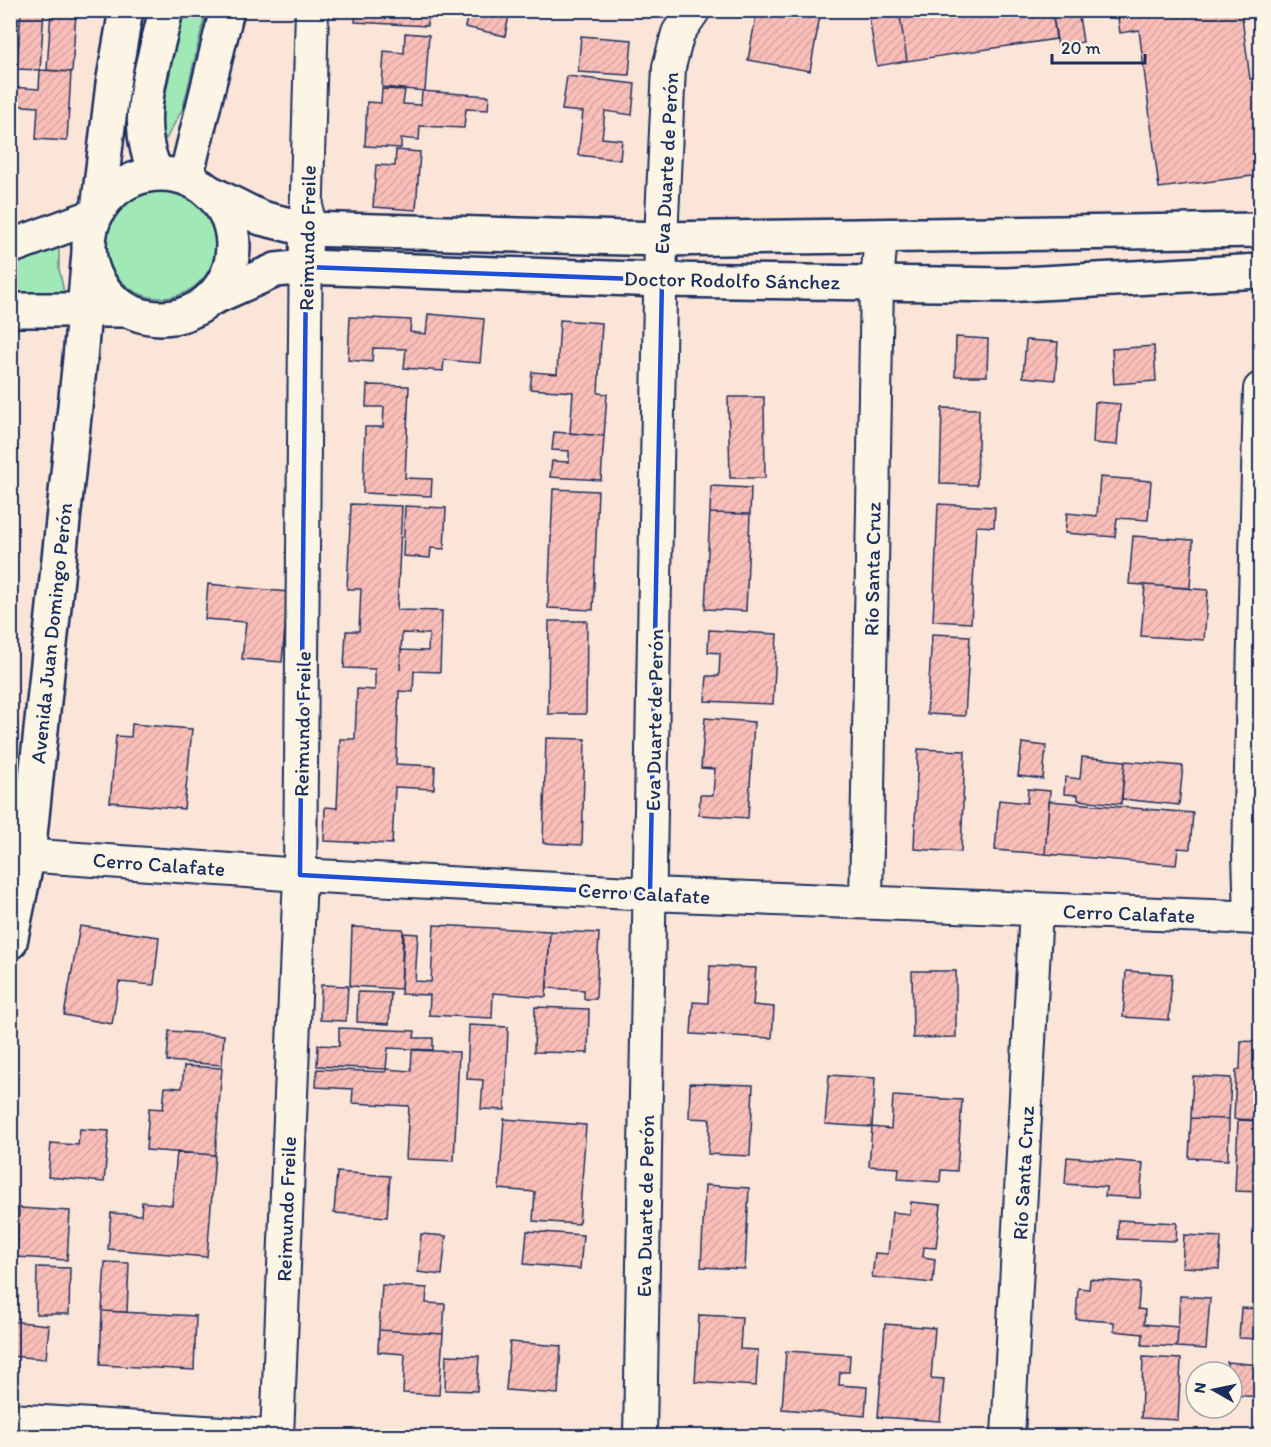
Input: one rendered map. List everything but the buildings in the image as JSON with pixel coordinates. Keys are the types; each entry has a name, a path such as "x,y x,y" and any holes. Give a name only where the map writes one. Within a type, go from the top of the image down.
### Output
{"street":[{"path":"126,10 113,84 96,213 90,233 89,252 91,266 105,292 134,313"},
{"path":"10,310 134,313 163,318 185,314 210,299 227,275 233,246 228,217 148,153 144,116 166,10"},
{"path":"185,181 227,10"},
{"name":"Reimundo Freile","path":"277,1437 300,875 306,229 312,10"},
{"name":"Eva Duarte de Perón","path":"640,1437 661,239 669,67 678,33 694,10"},
{"path":"10,247 96,213 106,198 123,184 185,181"},
{"name":"Doctor Rodolfo Sánchez","path":"185,181 261,218 306,229 661,239 1260,230"},
{"name":"Río Santa Cruz","path":"866,902 877,282 881,236"},
{"name":"Avenida Juan Domingo Perón","path":"10,942 80,359 89,252"},
{"name":"Doctor Rodolfo Sánchez","path":"210,299 276,270 306,267 662,280 1006,285 1260,271"},
{"name":"Avenida Juan Domingo Perón","path":"80,359 84,347 97,329 134,313"},
{"path":"1256,918 1250,854 1260,389"},
{"name":"Cerro Calafate","path":"19,854 300,875 650,894 1256,918"},
{"name":"Río Santa Cruz","path":"1008,1437 1036,909"},
{"path":"10,1420 270,1437"}],"highlighted area":[{"path":"306,267 662,280 650,894 300,875"}],"green space":[{"path":"183,11 206,11 183,108 166,139 159,125"},
{"path":"161,188 182,192 200,204 212,222 216,243 212,264 200,282 182,294 161,298 140,294 122,282 110,264 106,243 110,222 122,204 140,192"},
{"path":"56,244 59,247 59,269 65,297 11,299 10,261"}]}
